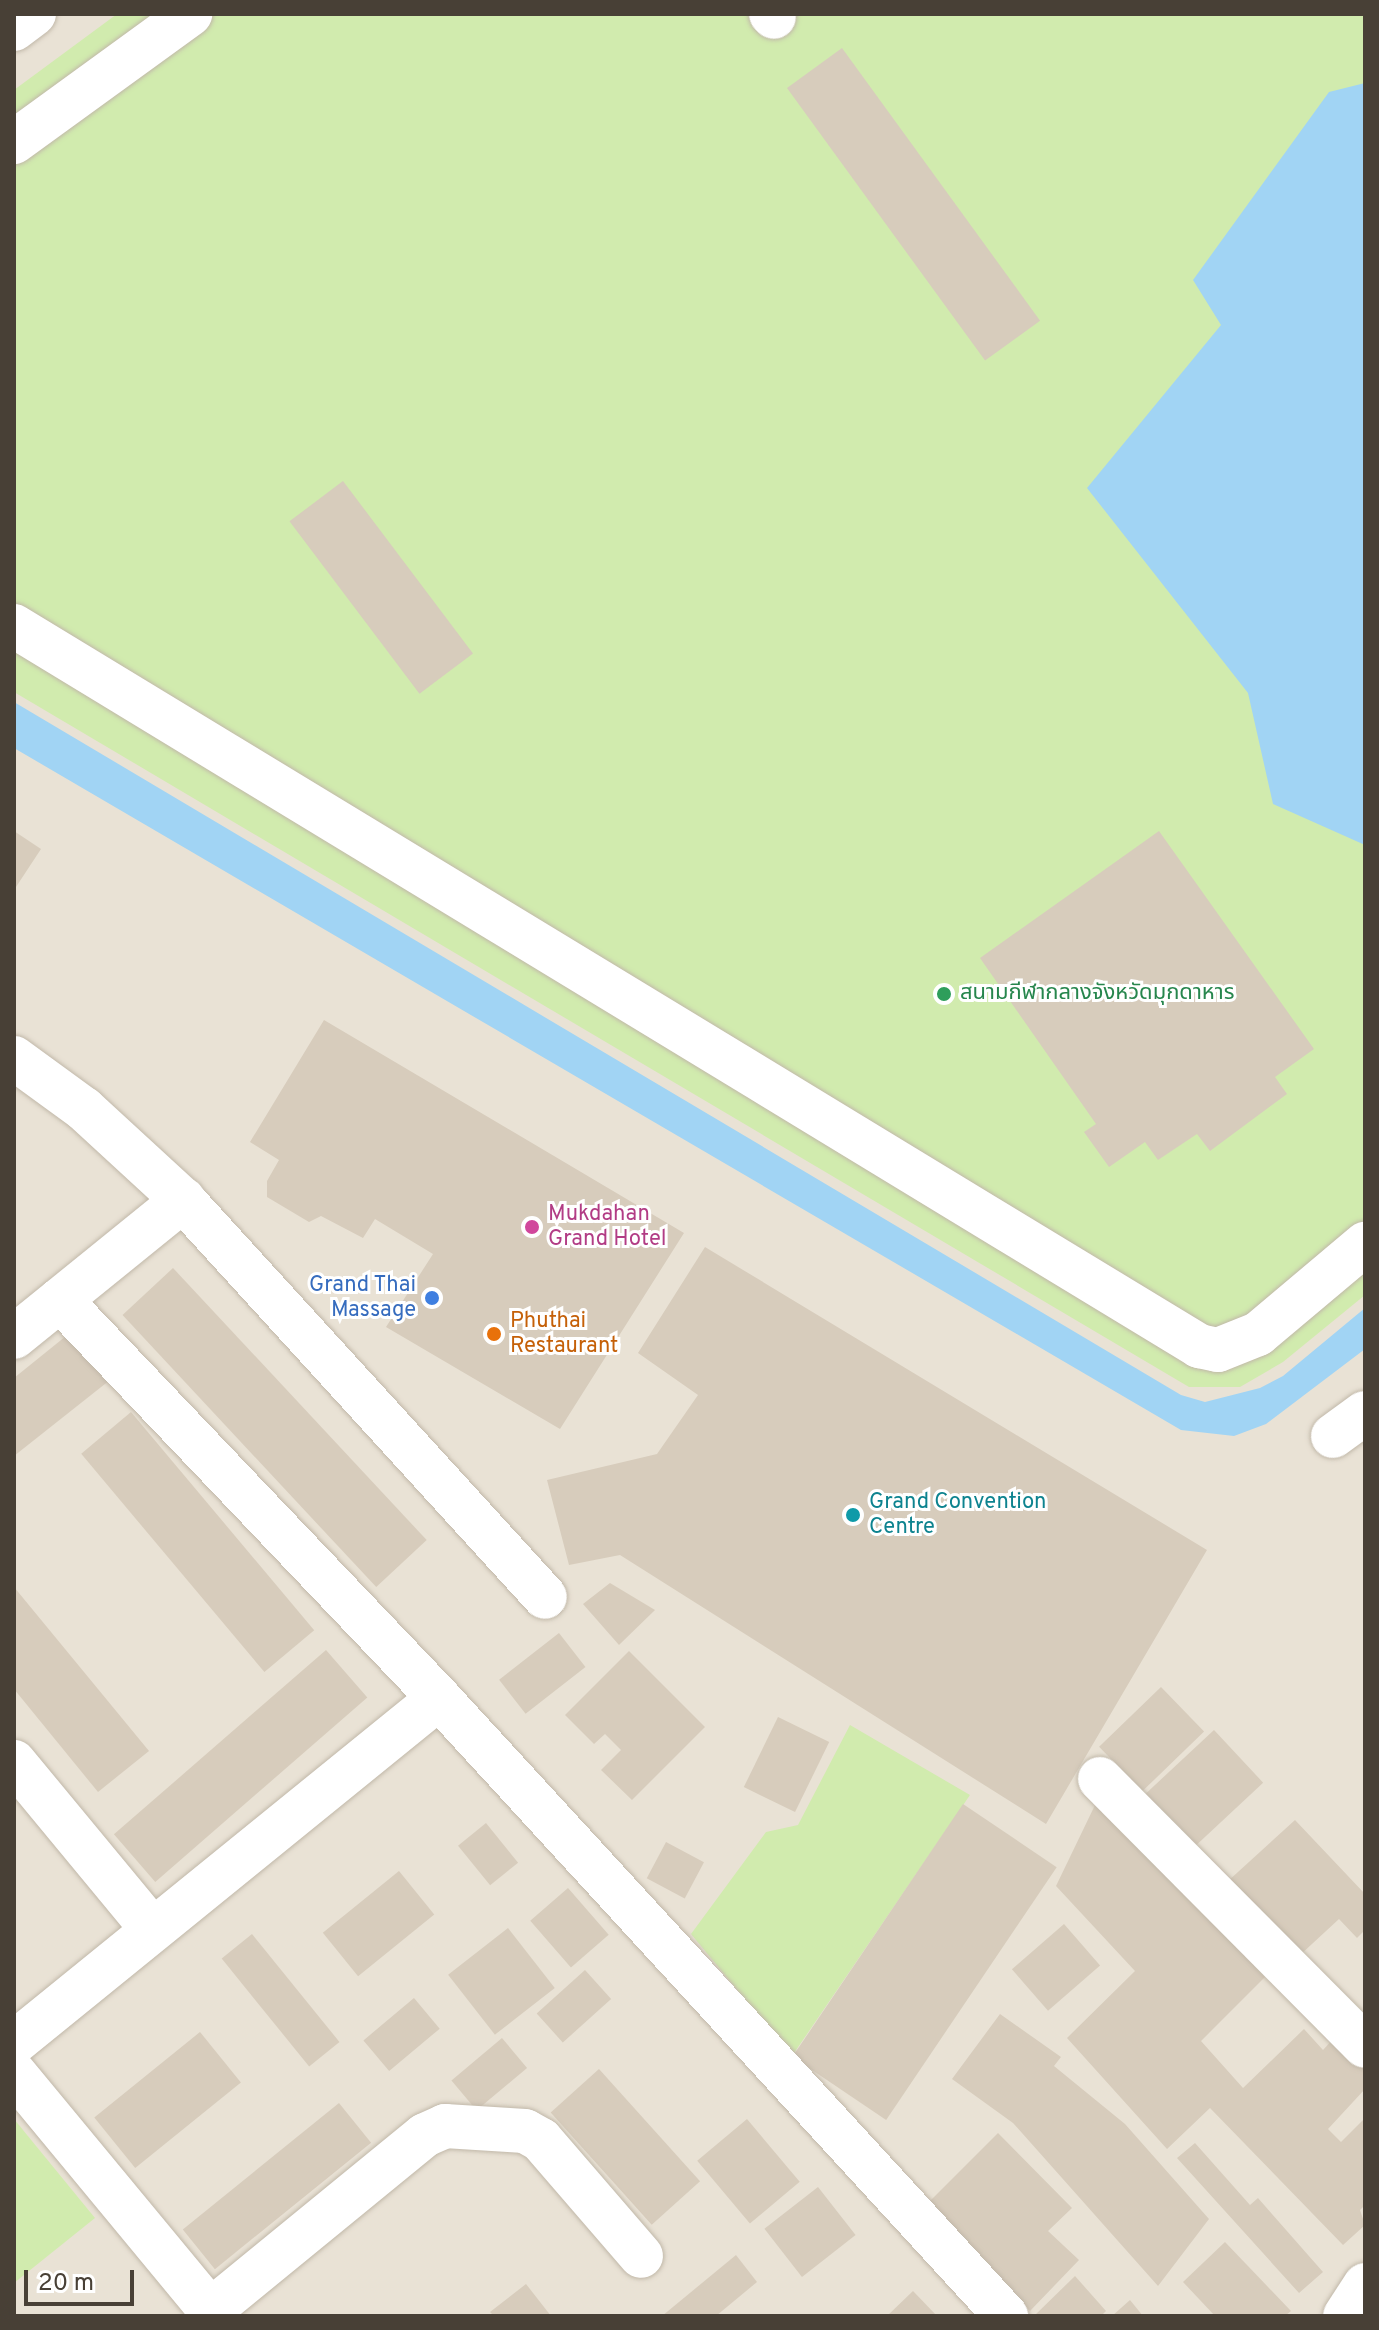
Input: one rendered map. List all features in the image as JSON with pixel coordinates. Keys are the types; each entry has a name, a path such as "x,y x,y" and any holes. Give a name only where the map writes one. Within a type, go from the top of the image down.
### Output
{"street":[{"path":"14,29 34,14"},
{"path":"14,142 190,14"},
{"path":"14,626 1199,1346 1218,1350 1258,1334 1365,1244"},
{"path":"14,1058 84,1109 183,1200 545,1597"},
{"path":"14,1337 183,1200"},
{"path":"60,1300 439,1698 1006,2316"},
{"path":"14,2043 439,1698"},
{"path":"14,1762 152,1929"},
{"path":"1100,1779 1365,2046"},
{"path":"14,2073 213,2313 425,2135 445,2126 525,2131 541,2140 641,2256"},
{"path":"1345,2316 1365,2285"}],"shaded area":[{"path":"14,14 1365,14 1365,2316 14,2316"}],"green space":[{"name":"สนามกีฬากลางจังหวัดมุกดาหาร","path":"117,14 1365,14 1365,1295 1283,1362 1240,1387 1189,1387 14,692 14,90"},
{"path":"850,1725 970,1795 792,2056 691,1934 766,1832 798,1825"},
{"path":"14,2119 95,2218 14,2283"}],"water":[{"path":"1365,83 1365,845 1273,804 1248,693 1087,488 1221,325 1193,280 1329,92"},
{"path":"14,702 1181,1395 1205,1402 1260,1388 1283,1376 1365,1308 1365,1349 1266,1424 1234,1436 1181,1430 14,748"}],"building":[{"path":"842,48 1040,321 985,361 787,88"},
{"path":"343,481 473,654 419,694 289,521"},
{"path":"14,831 41,849 14,890"},
{"path":"1159,831 1314,1049 1275,1077 1287,1094 1210,1151 1197,1134 1158,1160 1145,1142 1109,1167 1084,1132 1096,1124 980,958"},
{"name":"Mukdahan Grand Hotel","path":"324,1020 684,1233 560,1429 386,1327 433,1254 375,1219 363,1238 321,1216 309,1222 267,1197 267,1181 279,1160 250,1142"},
{"name":"Grand Convention Centre","path":"705,1247 1207,1550 1046,1824 620,1555 569,1565 547,1480 657,1454 698,1395 638,1353"},
{"path":"173,1268 427,1540 376,1587 123,1315"},
{"path":"71,1332 110,1380 14,1456 14,1378"},
{"path":"131,1412 314,1630 264,1672 81,1454"},
{"path":"610,1583 655,1610 619,1645 583,1604"},
{"path":"14,1587 149,1751 98,1792 14,1689"},
{"path":"559,1633 585,1667 526,1714 499,1680"},
{"path":"326,1650 367,1698 155,1882 114,1834"},
{"path":"629,1651 705,1727 632,1800 601,1770 621,1750 605,1734 594,1744 565,1715"},
{"path":"1161,1687 1204,1732 1142,1791 1099,1747"},
{"path":"778,1717 829,1742 795,1812 744,1787"},
{"path":"1214,1730 1263,1783 1193,1848 1144,1795"},
{"path":"1096,1803 1269,1973 1201,2041 1243,2088 1304,2029 1323,2050 1335,2037 1365,2068 1365,2089 1328,2129 1341,2142 1365,2118 1365,2205 1360,2210 1365,2225 1343,2245 1210,2108 1167,2149 1067,2038 1135,1971 1056,1886"},
{"path":"963,1804 1057,1867 886,2120 792,2057"},
{"path":"1295,1820 1365,1894 1365,1930 1357,1938 1339,1919 1299,1956 1227,1882"},
{"path":"486,1823 518,1863 490,1885 458,1846"},
{"path":"666,1842 704,1862 685,1898 647,1878"},
{"path":"399,1871 434,1915 358,1976 323,1933"},
{"path":"568,1888 609,1935 571,1968 530,1921"},
{"path":"1064,1924 1100,1966 1048,2011 1012,1969"},
{"path":"508,1928 555,1988 495,2035 448,1975"},
{"path":"252,1934 339,2042 309,2067 222,1959"},
{"path":"585,1970 611,1999 563,2042 537,2013"},
{"path":"414,1998 440,2029 389,2071 363,2040"},
{"path":"1000,2014 1061,2057 1054,2066 1125,2124 1209,2219 1158,2286 1013,2123 952,2079"},
{"path":"200,2032 241,2083 135,2168 94,2118"},
{"path":"502,2038 527,2068 477,2110 451,2080"},
{"path":"599,2069 700,2181 652,2225 551,2112"},
{"path":"339,2103 371,2143 215,2269 183,2229"},
{"path":"747,2119 800,2182 750,2224 697,2161"},
{"path":"998,2133 1072,2208 1048,2231 1079,2260 1030,2311 923,2208"},
{"path":"1195,2143 1250,2205 1258,2198 1323,2272 1299,2293 1177,2158"},
{"path":"818,2187 856,2235 802,2277 764,2229"},
{"path":"1225,2242 1291,2311 1285,2316 1215,2316 1183,2282"},
{"path":"736,2255 757,2282 716,2316 662,2316"},
{"path":"1075,2276 1106,2311 1101,2316 1034,2316"},
{"path":"526,2284 551,2316 494,2316 490,2312"},
{"path":"913,2291 937,2316 887,2316"},
{"path":"1130,2300 1143,2316 1112,2316"}],"place":[{"name":"สนามกีฬากลางจังหวัดมุกดาหาร","path":"944,994"},
{"name":"Mukdahan Grand Hotel","path":"532,1227"},
{"name":"Grand Thai Massage","path":"432,1298"},
{"name":"Phuthai Restaurant","path":"494,1334"},
{"name":"Grand Convention Centre","path":"853,1515"}]}
